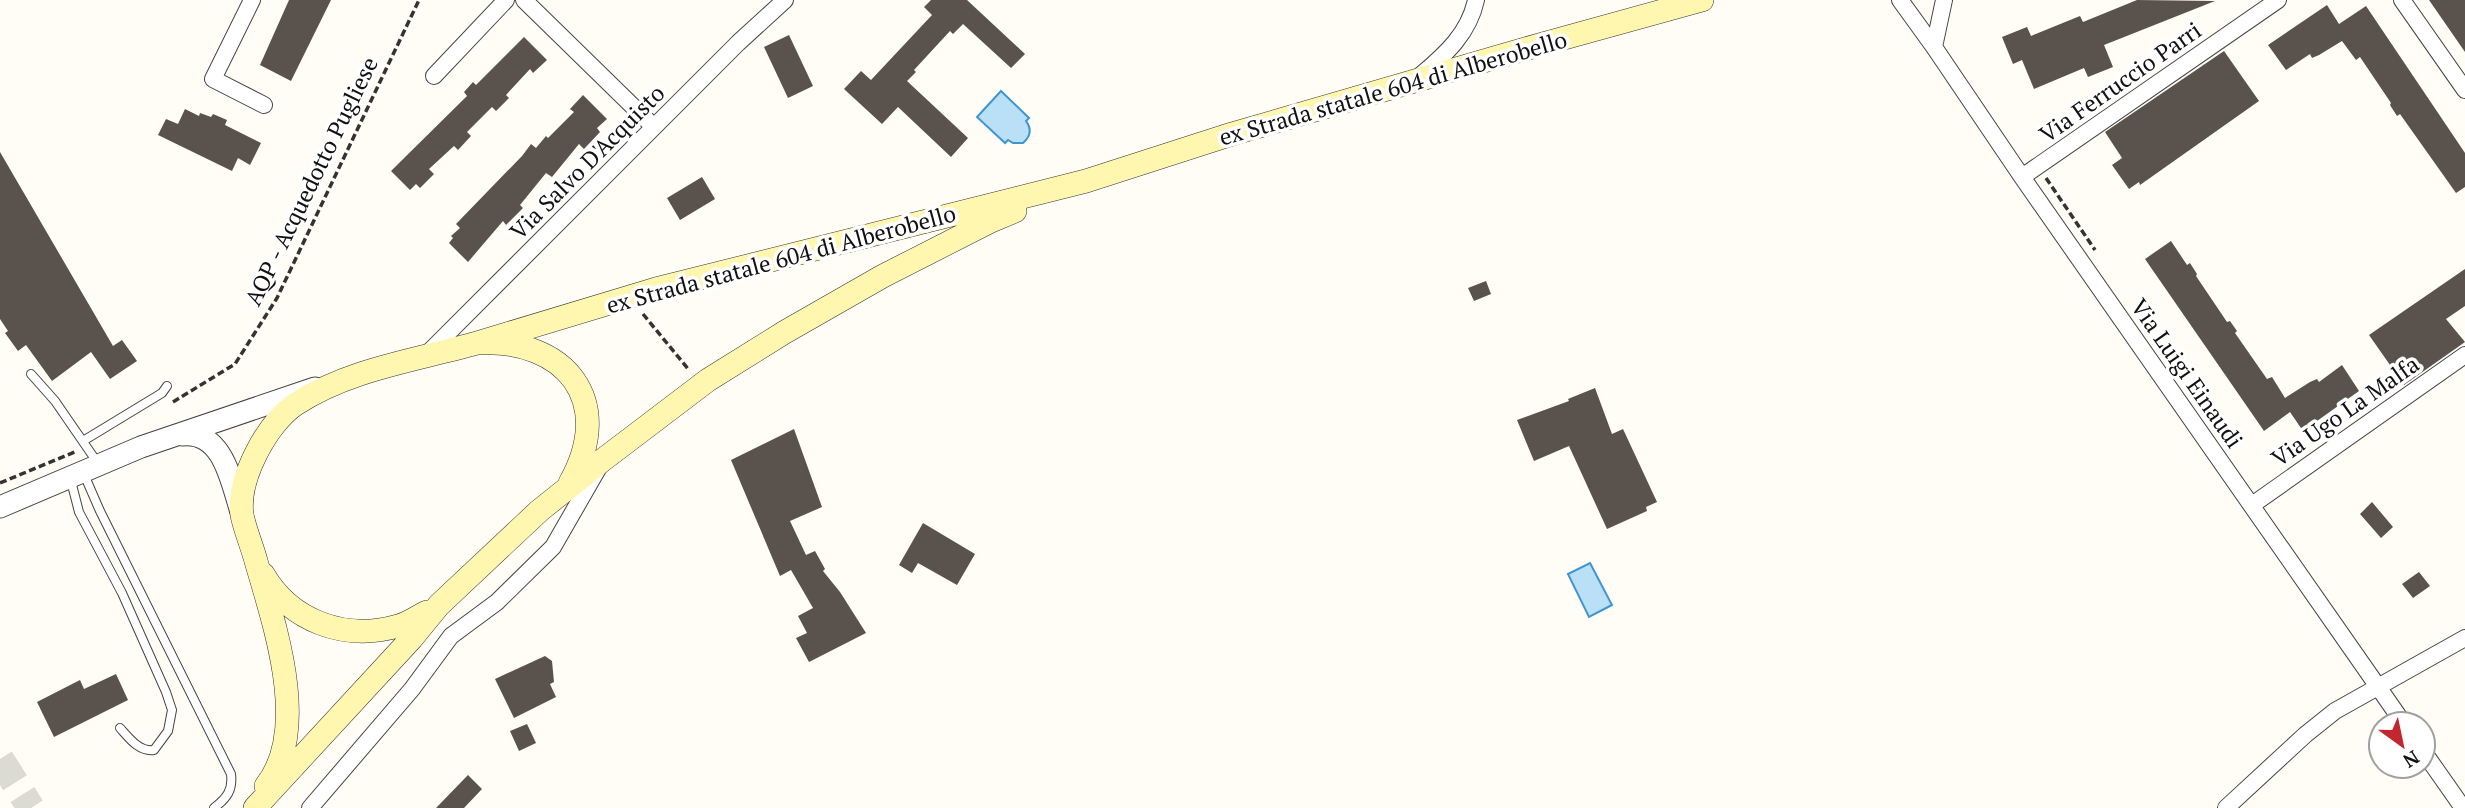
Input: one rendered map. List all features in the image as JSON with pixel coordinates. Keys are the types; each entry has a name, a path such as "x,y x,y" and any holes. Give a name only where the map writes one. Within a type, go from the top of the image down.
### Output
{"main road":[{"name":"ex Strada statale 604 di Alberobello","path":"423,358 633,296 1086,181 1232,134 1690,2"},
{"name":"ex Strada statale 604 di Alberobello","path":"255,808 394,658 439,605 539,511 702,385 785,332 883,276 989,222 1086,181"},
{"path":"477,343 520,345 542,353 562,367 578,385 589,418 585,447 578,469 566,489"},
{"path":"249,808 272,779 284,747 288,725 285,676 242,514 245,487 253,461 279,418 295,405 351,377 423,358"},
{"path":"256,562 270,586 297,613 317,624 345,631 400,626 439,605"}],"street":[{"path":"252,0 213,79 264,105"},
{"path":"434,76 506,0"},
{"path":"524,0 654,127"},
{"name":"Via Salvo D'Acquisto","path":"423,358 738,43 785,0"},
{"path":"1414,81 1444,56 1462,34 1476,0"},
{"name":"Via Luigi Einaudi","path":"1900,0 2394,710"},
{"path":"1934,47 1944,0"},
{"name":"Via Ferruccio Parri","path":"2022,177 2278,0"},
{"path":"2402,0 2462,79"},
{"name":"Via Ugo La Malfa","path":"2252,505 2465,355"},
{"path":"0,508 85,466 283,397 351,377"},
{"path":"166,438 195,433 218,449 242,514"},
{"path":"310,808 412,689 451,636 497,602 553,547 604,459"},
{"path":"2226,808 2334,711 2465,638"},
{"path":"2437,771 2463,808"}],"lane":[{"path":"31,374 83,441 85,466 79,512 122,593 172,710 168,731 155,750 146,751 135,745 120,728"},
{"path":"83,441 162,393 167,386"},
{"path":"85,466 106,524 231,774 232,786 225,800 214,808"}],"path":[{"name":"AQP - Acquedotto Pugliese","path":"164,407 235,364 270,309 314,225 419,0"},
{"path":"633,296 641,312 702,385"},
{"path":"0,483 81,449 85,466"}],"water":[{"path":"1001,91 1029,118 1026,121 1030,132 1023,143 1008,140 1005,143 977,117"},
{"path":"1590,563 1612,605 1589,617 1568,574"}],"building":[{"path":"289,0 331,0 291,81 260,65"},
{"path":"931,0 967,0 1025,54 1011,68 963,24 953,34 950,31 914,70 916,72 907,81 968,138 951,157 898,107 882,124 844,89 861,71 871,80 932,15 924,7"},
{"path":"2137,0 2215,1 2104,45 2113,67 2088,77 2084,68 2034,89 2022,60 2013,64 2002,37 2027,27 2031,36 2080,16 2083,22"},
{"path":"2429,0 2465,0 2465,52"},
{"path":"2327,5 2339,24 2366,6 2465,153 2465,187 2456,193 2400,114 2397,116 2360,57 2356,60 2342,41 2312,58 2310,54 2286,70 2268,45"},
{"path":"789,35 813,86 788,98 764,47"},
{"path":"524,37 547,60 533,73 530,69 506,95 509,98 496,111 492,107 467,132 471,136 458,150 454,146 429,169 434,174 420,188 416,184 410,190 391,171 467,96 464,92 473,82 476,85"},
{"path":"2224,51 2259,101 2140,185 2139,182 2129,189 2112,165 2122,158 2105,132"},
{"path":"583,95 607,119 597,128 600,132 584,149 579,144 552,177 546,173 520,205 523,208 506,225 503,221 468,262 449,243 453,238 451,236 460,228 456,224 531,144 536,148 574,112 570,109"},
{"path":"185,109 199,116 200,113 211,117 213,114 227,120 225,125 261,143 250,165 238,158 232,171 158,135 166,119 178,124"},
{"path":"0,152 113,346 122,340 137,361 110,379 91,352 52,381 26,345 18,351 5,333 8,331 0,319"},
{"path":"702,177 715,199 680,220 667,198"},
{"path":"2171,241 2187,265 2190,263 2196,276 2227,322 2230,321 2237,331 2235,333 2267,379 2272,377 2285,398 2310,382 2317,379 2319,382 2342,365 2359,391 2303,431 2290,412 2264,431 2145,259"},
{"path":"2465,269 2465,306 2446,319 2465,342 2404,385 2369,335"},
{"path":"1486,281 1491,294 1474,301 1468,288"},
{"path":"1595,388 1612,434 1623,429 1657,502 1646,507 1647,511 1607,529 1569,446 1534,461 1517,420 1569,401 1568,399"},
{"path":"794,429 822,507 790,521 806,555 815,551 825,569 823,571 866,633 809,662 796,638 807,633 798,616 813,608 791,570 780,576 731,460"},
{"path":"2372,502 2393,527 2381,538 2360,514"},
{"path":"923,523 975,554 957,585 918,563 912,573 899,565"},
{"path":"2419,572 2430,586 2413,598 2402,584"},
{"path":"545,656 552,661 554,682 550,684 556,697 514,718 495,679"},
{"path":"116,674 128,700 54,737 37,702 80,680 84,689"},
{"path":"527,724 536,743 519,751 510,731"},
{"path":"468,775 482,789 464,808 436,808"}],"tunnel":[{"path":"0,759 31,808"}]}
